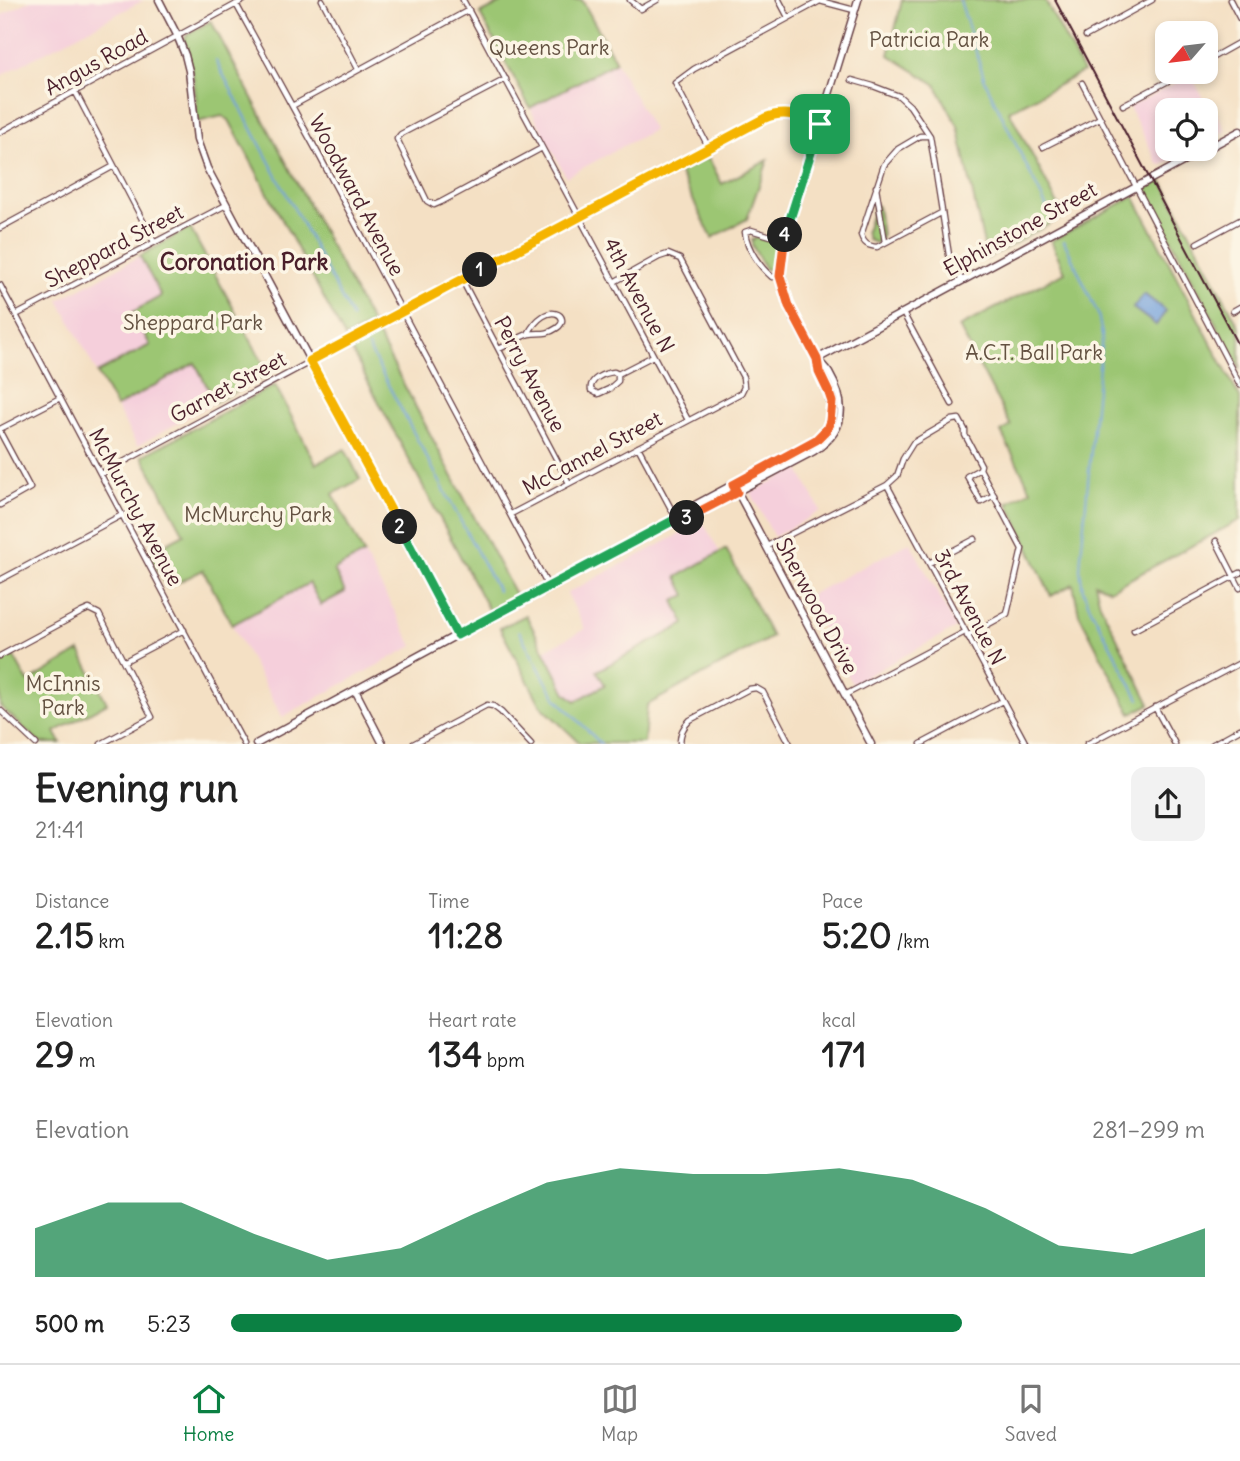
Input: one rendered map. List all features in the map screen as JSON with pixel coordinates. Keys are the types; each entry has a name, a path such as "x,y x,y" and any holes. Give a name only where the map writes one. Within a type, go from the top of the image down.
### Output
{"street":[{"path":"159,0 177,36 189,71 197,140 207,168 457,635"},
{"name":"Angus Road","path":"0,132 244,0"},
{"path":"323,0 358,69"},
{"name":"4th Avenue N","path":"463,0 688,420"},
{"path":"630,0 641,9 657,0"},
{"path":"779,0 788,17"},
{"path":"676,519 685,519 824,444 831,438 840,420 840,397 789,306 780,276 784,240 858,0"},
{"path":"1086,36 1152,0"},
{"path":"1230,0 1240,19"},
{"path":"709,148 675,83 694,69 820,1 854,10"},
{"name":"Woodward Avenue","path":"236,4 548,586"},
{"path":"292,106 469,10"},
{"path":"1218,54 1240,42"},
{"path":"506,79 401,134 397,139 427,201 434,205 542,148"},
{"path":"852,80 899,96 910,106 930,136 949,255 962,281"},
{"path":"1082,83 1240,384"},
{"path":"1124,105 1163,84"},
{"path":"75,91 154,242"},
{"name":"Garnet Street","path":"101,474 774,114 786,113 820,124"},
{"path":"1043,147 1100,117"},
{"name":"Elphinstone Street","path":"817,359 1240,131"},
{"path":"930,136 920,136 898,149 884,164 861,235 869,246 877,247 941,213"},
{"path":"0,228 114,166"},
{"path":"876,186 886,242"},
{"name":"Sheppard Street","path":"16,315 226,205"},
{"path":"1197,243 1240,220"},
{"path":"780,276 772,277 761,268 746,239 746,232 751,230 784,240"},
{"name":"McCannel Street","path":"511,514 741,393 744,387 743,377 680,259 668,254 659,257 614,282"},
{"name":"Perry Avenue","path":"462,280 569,483"},
{"name":"McMurchy Avenue","path":"0,285 244,744"},
{"path":"1233,311 1240,307"},
{"path":"499,349 528,334 541,335 557,328 561,324 559,314 548,313 540,318 528,334"},
{"path":"903,313 952,404"},
{"path":"618,374 618,381 609,389 598,394 591,390 592,383 601,376 614,372 618,374 653,356"},
{"path":"256,744 676,519 682,512 816,440 827,429 832,402 819,372 817,359"},
{"path":"0,505 30,488 0,431 60,397"},
{"path":"766,547 887,485 897,476 913,443 952,420 959,419 981,465 980,469 1022,549 1007,614 845,695"},
{"path":"638,447 676,519"},
{"path":"980,469 967,476 981,502 994,495"},
{"name":"Sherwood Drive","path":"733,485 871,744"},
{"name":"3rd Avenue N","path":"887,485 1026,744"},
{"path":"0,580 122,515"},
{"path":"929,563 975,539"},
{"path":"1216,541 1240,588"},
{"path":"1134,630 1240,573"},
{"path":"0,656 89,609 99,614 152,717 101,744"},
{"path":"125,661 184,630"},
{"path":"1087,744 1240,663"},
{"path":"680,744 684,726 690,720 749,689 756,688 763,692 790,744"},
{"path":"355,690 383,744"},
{"path":"921,744 1002,701"},
{"path":"413,744 487,705 493,705 531,744"},
{"path":"1156,707 1175,744"},
{"path":"0,710 36,744"},
{"path":"1213,744 1240,729"}],"shaded area":[{"path":"31,0 144,0 0,76 0,16"},
{"path":"616,62 653,130 566,177 530,108"},
{"path":"1174,84 1196,84 1203,98 1155,98 1155,158 1129,107"},
{"path":"1218,116 1226,131 1218,135"},
{"path":"1156,161 1170,161 1162,165"},
{"path":"140,256 162,296 150,345 97,373 59,300"},
{"path":"195,363 215,402 137,446 116,407"},
{"path":"798,468 821,511 774,537 751,493"},
{"path":"703,522 730,571 674,601 685,624 598,671 605,685 575,701 566,693 545,650 585,629 567,593"},
{"path":"910,542 956,628 852,684 806,597"},
{"path":"364,554 413,646 282,717 232,625"}],"green space":[{"name":"Queens Park","path":"507,0 582,0 616,62 530,108 480,14"},
{"name":"Patricia Park","path":"902,0 1045,0 1083,72 1009,111 1064,216 987,259 958,126 935,84 889,55"},
{"path":"211,21 372,324 345,338 229,120 222,116 197,122 194,81 184,41 187,34"},
{"path":"708,157 722,184 768,160 747,219 712,238 679,172"},
{"path":"1162,180 1240,328 1240,369 1146,192 1147,188"},
{"name":"A.C.T. Ball Park","path":"1134,196 1240,398 1240,520 1110,590 1095,583 1100,604 1150,704 1131,714 1079,614 1073,584 1051,596 1008,503 1031,490 1001,432 1011,426 959,327 1065,272 1051,241"},
{"path":"876,205 882,236 880,241 875,243 868,240 866,232"},
{"name":"Sheppard Park","path":"190,228 269,374 215,402 195,363 116,407 97,373 150,345 133,312 161,296 140,256"},
{"path":"757,237 772,241 776,245 771,270 765,269 752,245 752,240"},
{"path":"376,332 516,596 489,611 349,346"},
{"name":"McMurchy Park","path":"275,385 316,464 345,449 360,479 333,494 364,554 334,570 345,592 321,605 309,583 232,625 203,570 167,588 148,553 184,534 142,456"},
{"path":"726,549 772,637 647,705 644,743 580,743 541,706 500,628 526,615 566,693 576,701 605,685 597,671 685,624 674,601 686,595 677,577"},
{"name":"McInnis Park","path":"80,651 107,703 55,732 61,743 40,743 0,706 0,662 13,655 28,682"}],"water":[{"path":"1144,294 1166,311 1156,325 1133,308"}],"waterway":[{"path":"960,0 985,81 1050,214"},
{"path":"216,61 352,318"},
{"path":"1064,241 1098,314 1102,335 1081,555 1083,590 1139,699"},
{"path":"368,347 498,591"},
{"path":"519,631 557,699 601,744"}],"railway":[{"path":"1055,0 1240,349"}],"district":[{"name":"Coronation Park","path":"244,261"}],"route":[{"path":"786,113 820,124 784,240 780,276 789,306 817,359 819,372 832,402 827,429 816,440 733,485 737,492 685,519 676,519 457,635 310,361 765,118 786,113"}]}
